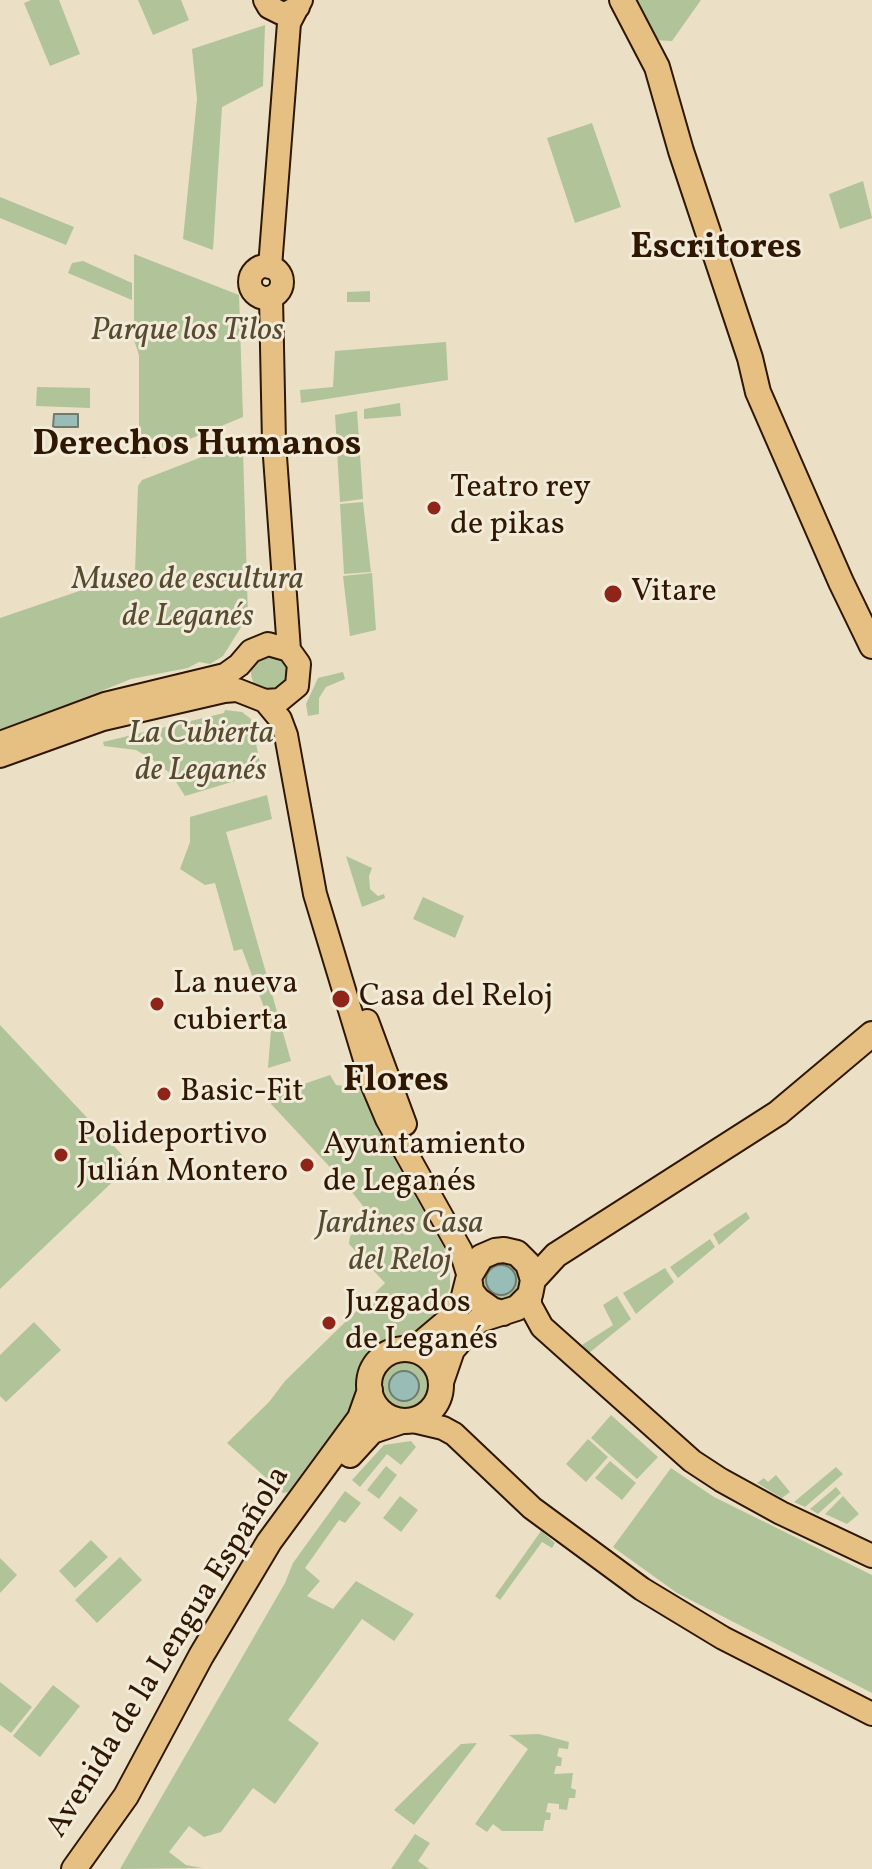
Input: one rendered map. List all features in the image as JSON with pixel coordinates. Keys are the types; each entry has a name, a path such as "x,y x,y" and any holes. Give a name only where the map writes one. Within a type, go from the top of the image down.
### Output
{"highway":[{"path":"622,0 657,67 681,151 746,345 758,392 872,646"},
{"path":"532,1288 528,1264 520,1256 510,1251 495,1251 481,1257 468,1278 460,1306 440,1329 422,1343 391,1352 378,1363 370,1380 374,1403 384,1414 406,1421 418,1418 433,1407 440,1393 449,1357 479,1320 517,1308 532,1288 556,1255 778,1113 872,1034"},
{"path":"520,1256 556,1255"},
{"path":"468,1278 473,1294 482,1304 503,1313"},
{"path":"403,1349 427,1356 436,1365 441,1382"},
{"name":"Avenida de la Lengua Española","path":"74,1869 126,1796 208,1644 269,1542 360,1418 370,1390"},
{"name":"Avenida de la Lengua Española","path":"95,1869 141,1801 238,1622 281,1552 364,1438 377,1428 406,1421"}],"main road":[{"path":"265,267 270,6 287,13 300,3"},
{"path":"265,267 289,23 300,3"},
{"path":"265,267 279,272 282,282 279,292 265,298 274,443 278,647"},
{"path":"0,743 105,704 218,678 232,671 251,651 278,647 295,658 300,672 297,686 280,700 259,699 229,690 139,709 0,756"},
{"path":"246,658 242,679 259,699 277,713 283,726 315,894 373,1086 387,1119 461,1251 468,1278"},
{"path":"292,692 331,901 388,1080 408,1129 469,1237 479,1248 495,1251"},
{"path":"532,1288 530,1305 542,1327 692,1461 781,1513 872,1556"},
{"path":"406,1421 443,1428 459,1438 532,1508 650,1594 723,1638 872,1714"}],"green space":[{"path":"59,0 80,54 50,66 24,3"},
{"path":"138,0 181,0 189,20 153,35"},
{"path":"636,0 701,0 672,41 653,40"},
{"path":"265,25 263,86 222,107 213,250 183,239 197,99 192,49"},
{"path":"592,123 621,207 575,223 547,138"},
{"path":"863,181 872,218 840,229 829,194"},
{"path":"0,197 74,227 66,245 0,218"},
{"name":"Parque los Tilos","path":"134,254 239,295 243,417 144,458 139,456 139,355 134,340"},
{"path":"83,261 132,283 132,300 68,273 72,263"},
{"path":"370,291 370,302 347,302 347,292"},
{"path":"446,342 448,380 301,403 300,390 333,387 335,351"},
{"path":"37,387 90,388 90,408 36,406"},
{"path":"400,403 401,416 364,419 364,409"},
{"path":"357,411 363,499 340,502 335,415"},
{"name":"Museo de escultura de Leganés","path":"233,445 243,450 248,616 223,656 210,664 199,662 188,668 131,679 0,732 0,618 135,572 138,486 142,480"},
{"path":"363,502 371,572 344,574 340,504"},
{"path":"372,573 376,630 350,636 343,576"},
{"path":"270,654 283,660 289,673 283,686 270,692 257,686 251,673 257,660"},
{"path":"343,672 345,679 326,687 319,698 319,714 308,716 306,704 318,678"},
{"name":"La Cubierta de Leganés","path":"225,710 242,712 251,719 262,773 185,796 171,774 153,760 136,750 104,746 103,742 224,713"},
{"name":"La Cubierta de Leganés","path":"267,795 272,819 226,832 291,1061 268,1068 271,1030 268,1018 242,949 234,951 215,883 205,885 180,869 190,842 190,817"},
{"path":"346,856 372,868 370,889 378,896 384,894 385,898 362,907"},
{"path":"423,897 464,916 455,938 413,919"},
{"name":"Polideportivo Julián Montero","path":"0,1025 125,1158 125,1170 0,1289"},
{"name":"Jardines Casa del Reloj","path":"330,1075 336,1085 344,1086 357,1079 377,1128 444,1248 450,1288 440,1308 418,1331 379,1343 358,1383 353,1404 288,1492 283,1493 227,1443 385,1283 349,1244 350,1236 372,1217 271,1104 269,1096"},
{"path":"746,1212 750,1218 719,1245 713,1234"},
{"path":"710,1239 715,1247 678,1278 670,1267"},
{"path":"501,1261 514,1267 520,1280 514,1293 501,1299 488,1293 482,1280 488,1267"},
{"path":"665,1268 674,1282 636,1314 623,1293"},
{"path":"617,1296 631,1319 589,1353 582,1345 613,1325 603,1305"},
{"path":"34,1322 61,1350 6,1402 0,1396 0,1355"},
{"path":"405,1362 422,1369 429,1386 422,1403 405,1410 388,1403 381,1386 388,1369"},
{"path":"611,1415 658,1457 637,1479 591,1438"},
{"path":"588,1439 608,1457 586,1482 566,1464"},
{"path":"411,1441 416,1447 401,1465 387,1454 360,1487 352,1480 384,1445"},
{"path":"610,1461 636,1483 622,1500 595,1478"},
{"path":"386,1466 397,1475 379,1499 367,1490"},
{"path":"836,1467 843,1474 805,1507 794,1502"},
{"path":"671,1468 714,1497 872,1575 872,1693 677,1593 613,1547"},
{"path":"776,1475 790,1492 782,1498 757,1483 764,1478 768,1482"},
{"path":"836,1487 841,1493 818,1514 810,1509"},
{"path":"345,1491 361,1503 345,1523 339,1520 305,1568 320,1581 307,1596 333,1609 356,1581 414,1614 394,1641 362,1619 288,1720 319,1743 275,1804 253,1788 221,1832 204,1837 189,1826 169,1852 186,1865 202,1868 120,1869 285,1583 293,1563"},
{"path":"400,1496 418,1510 401,1532 383,1518"},
{"path":"843,1496 859,1514 847,1524 825,1514"},
{"path":"541,1531 555,1543 552,1548 542,1542 500,1600 495,1596"},
{"path":"91,1540 108,1557 75,1588 59,1571"},
{"path":"120,1557 142,1580 97,1623 75,1600"},
{"path":"0,1558 17,1575 0,1593"},
{"path":"0,1682 32,1707 11,1733 0,1725"},
{"path":"53,1685 80,1706 40,1757 13,1736"},
{"path":"539,1734 569,1742 568,1749 559,1748 557,1756 562,1758 561,1766 556,1766 554,1774 573,1773 571,1788 576,1790 575,1798 569,1798 567,1810 559,1809 559,1804 548,1803 546,1812 551,1813 550,1820 545,1820 543,1831 502,1831 493,1824 487,1832 475,1824 528,1749 509,1735"},
{"path":"477,1743 414,1825 394,1810 461,1744"},
{"path":"415,1834 430,1843 418,1861 429,1869 391,1869"}],"water":[{"path":"54,414 78,414 78,427 53,427"},
{"path":"501,1265 512,1269 516,1280 512,1291 501,1295 490,1291 486,1280 490,1269"},
{"path":"404,1371 415,1375 419,1386 415,1397 404,1401 393,1397 389,1386 393,1375"}],"place":[{"name":"Teatro rey de pikas","path":"434,508"},
{"name":"Vitare","path":"613,594"},
{"name":"Casa del Reloj","path":"341,999"},
{"name":"La nueva cubierta","path":"157,1004"},
{"name":"Basic-Fit","path":"164,1094"},
{"name":"Polideportivo Julián Montero","path":"61,1155"},
{"name":"Ayuntamiento de Leganés","path":"307,1165"},
{"name":"Juzgados de Leganés","path":"329,1323"}],"district":[{"name":"Escritores","path":"716,250"},
{"name":"Derechos Humanos","path":"197,447"},
{"name":"Flores","path":"396,1083"}]}
